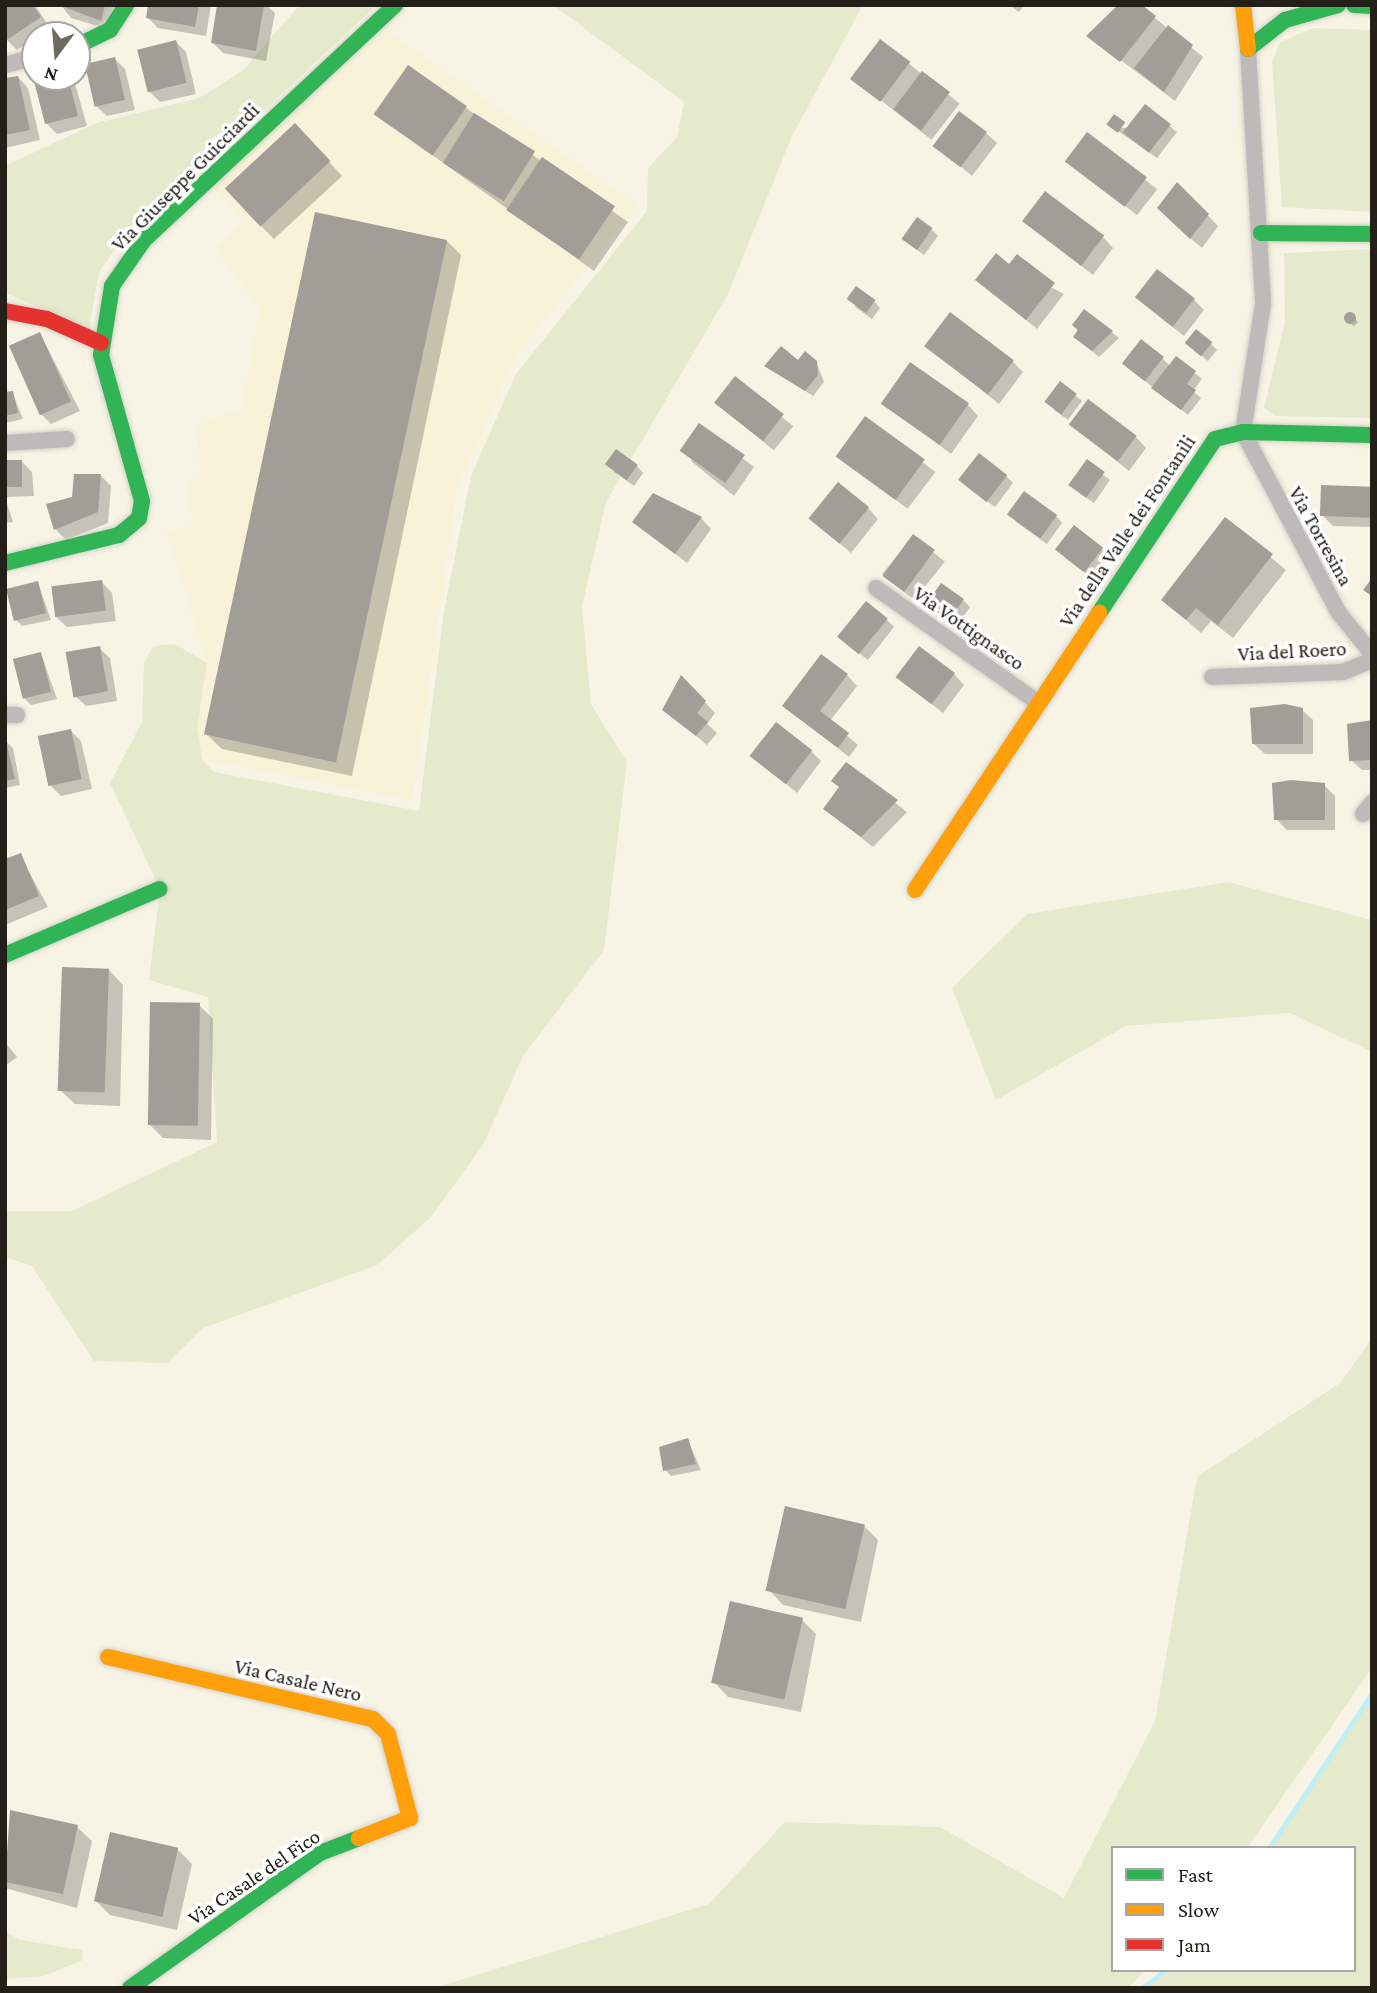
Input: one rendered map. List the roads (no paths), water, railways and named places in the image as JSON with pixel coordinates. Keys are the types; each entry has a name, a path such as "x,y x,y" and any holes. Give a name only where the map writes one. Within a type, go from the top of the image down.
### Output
{"street":[{"path":"91,39 110,30 127,5"},
{"name":"Via Giuseppe Guicciardi","path":"5,563 119,534 134,525 142,501 107,395 100,343 112,286 132,253 395,5"},
{"path":"1243,5 1261,233 1262,315 1243,432 1372,435"},
{"path":"1248,49 1285,20 1338,5"},
{"path":"1354,5 1372,6"},
{"path":"1261,233 1372,234"},
{"path":"5,311 47,319 100,343"},
{"name":"Via Torresina","path":"1243,432 1339,613 1372,654"},
{"name":"Via della Valle dei Fontanili","path":"915,890 1205,449 1218,437 1243,432"},
{"path":"5,443 67,439"},
{"name":"Via Vottignasco","path":"876,588 1037,702"},
{"name":"Via del Roero","path":"1212,677 1343,672 1372,660"},
{"path":"5,954 160,889"},
{"name":"Via Casale Nero","path":"108,1657 373,1719 388,1734 410,1818"},
{"name":"Via Casale del Fico","path":"130,1988 320,1853 410,1818"}],"waterway":[{"path":"1270,1846 1372,1693"},
{"path":"1142,1988 1163,1972"}]}
